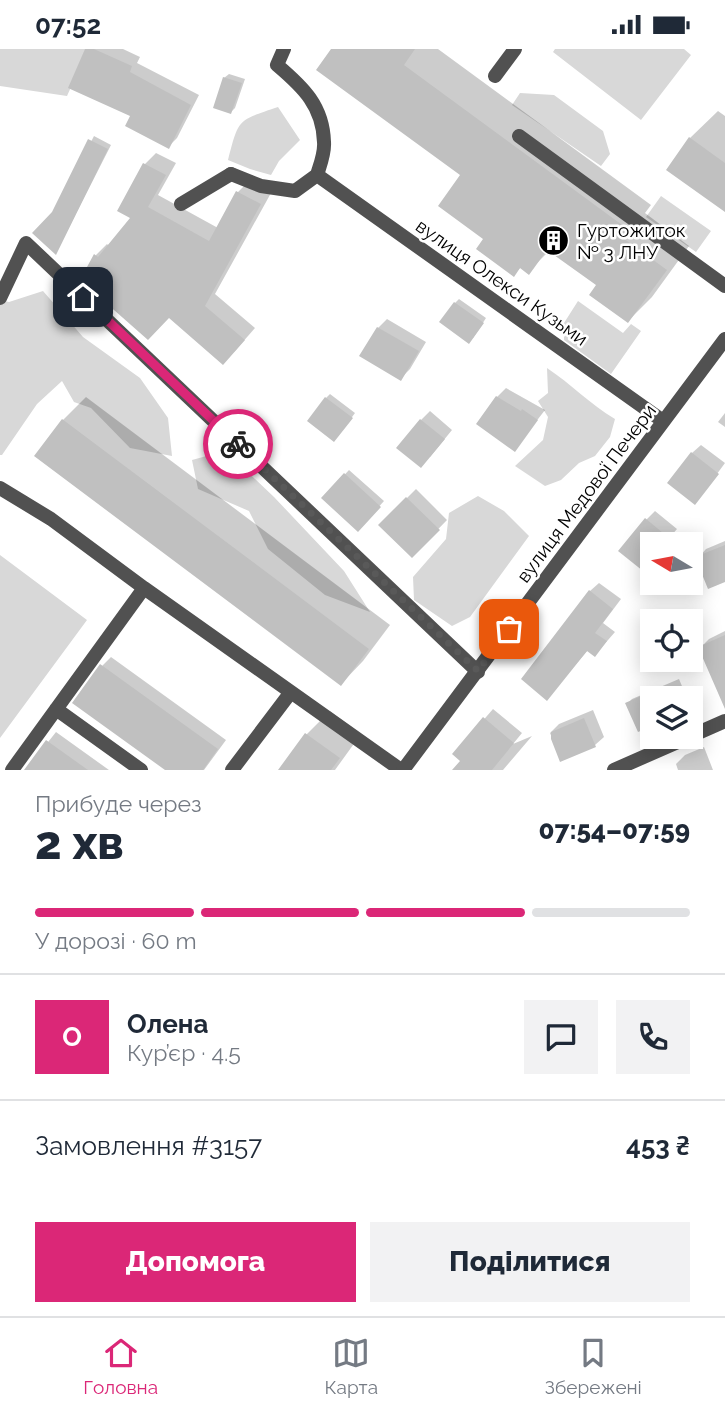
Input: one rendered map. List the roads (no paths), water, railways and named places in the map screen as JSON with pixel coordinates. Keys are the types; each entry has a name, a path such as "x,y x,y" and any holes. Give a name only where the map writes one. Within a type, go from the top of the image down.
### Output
{"street":[{"path":"181,204 231,174 261,186 295,191 317,175 324,144 320,115 305,89 276,65 284,49"},
{"path":"495,76 515,49"},
{"path":"519,136 725,286"},
{"name":"вулиця Олекси Кузьми","path":"317,175 663,421"},
{"path":"0,298 26,243 478,671"},
{"name":"вулиця Медової Печери","path":"402,770 725,339"},
{"path":"0,488 51,519 402,770"},
{"path":"12,770 144,588"},
{"path":"232,770 291,692"},
{"path":"56,709 141,770"},
{"path":"703,730 725,721"},
{"path":"614,770 661,749"}],"place":[{"name":"Гуртожиток № 3 ЛНУ","path":"554,241"}]}
